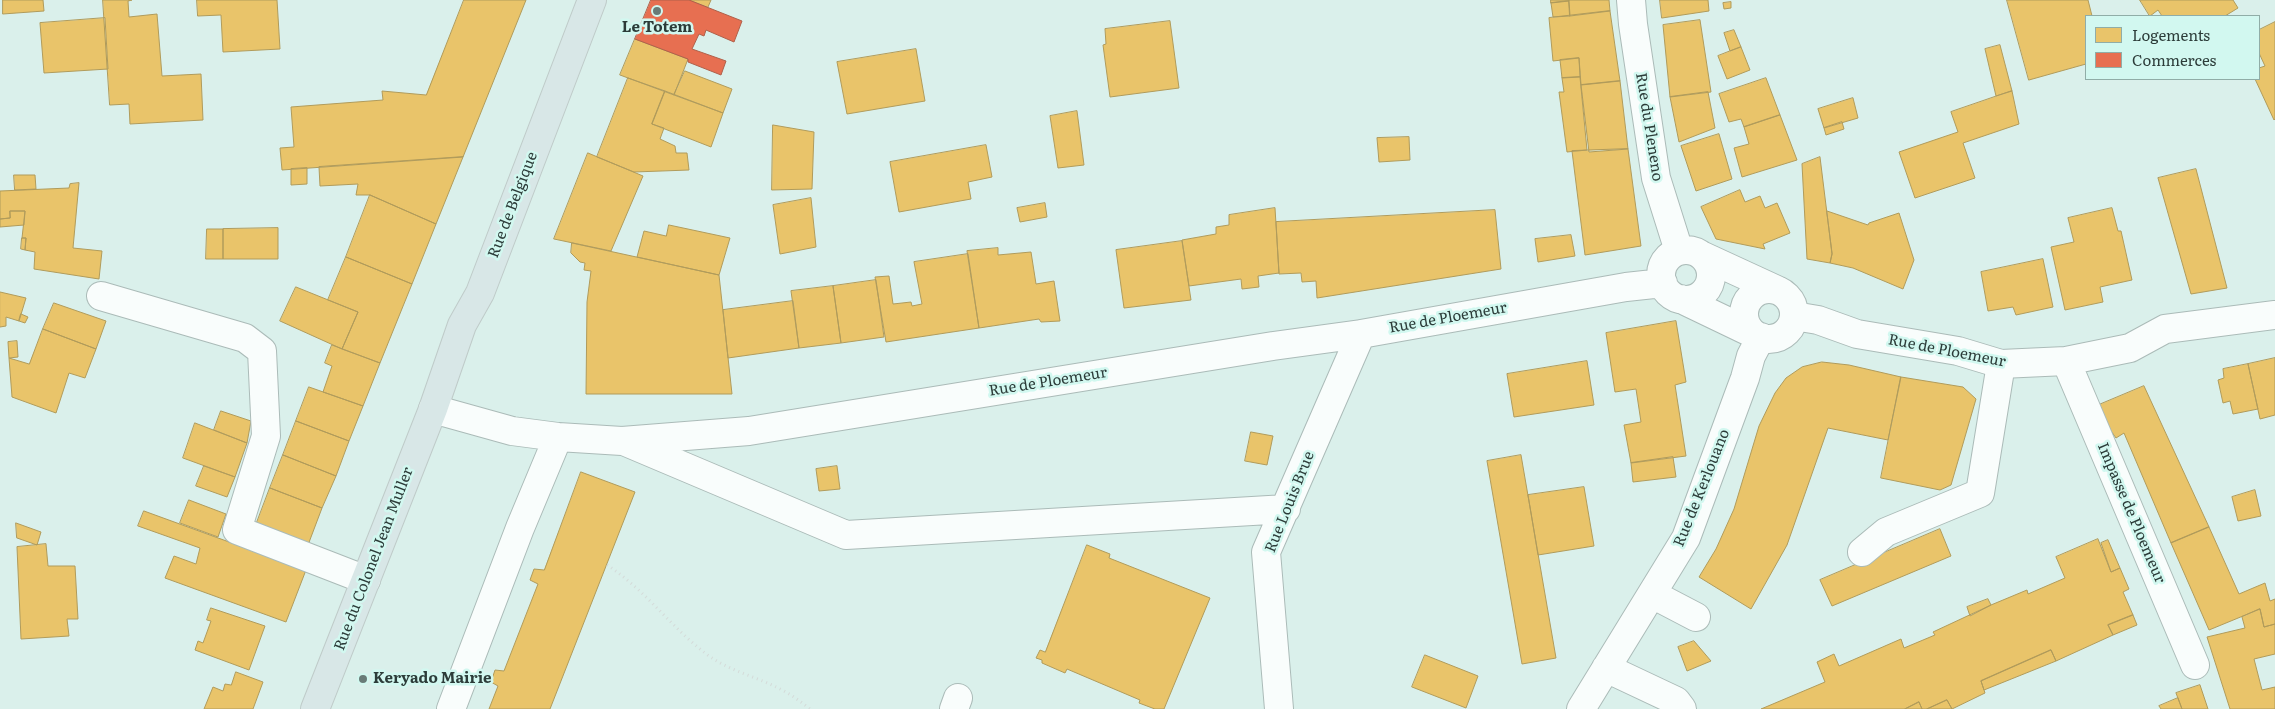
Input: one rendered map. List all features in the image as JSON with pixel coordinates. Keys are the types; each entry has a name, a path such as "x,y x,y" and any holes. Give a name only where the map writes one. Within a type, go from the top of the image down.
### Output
{"main road":[{"name":"Rue de Belgique","path":"433,410 462,325 480,293 592,0"},
{"name":"Rue du Colonel Jean Muller","path":"315,709 433,410"}],"street":[{"name":"Rue du Pleneno","path":"1631,0 1656,178 1690,253"},
{"path":"1672,291 1690,299 1697,296 1709,284 1710,269 1707,261 1690,253"},
{"path":"1690,253 1777,290 1790,299 1794,316 1787,331 1780,336 1773,338 1759,336 1672,291 1662,268 1666,260 1690,253"},
{"name":"Rue de Ploemeur","path":"433,410 512,431 558,437 622,441 749,431 1273,346 1361,334 1626,287 1672,291"},
{"path":"1759,336 1750,330 1744,315 1747,304 1754,294 1761,290 1777,290"},
{"path":"101,296 245,338 262,351 266,436 237,530 366,580"},
{"name":"Rue de Ploemeur","path":"1794,316 1818,320 1857,334 1958,351 2001,364 2066,361 2130,348 2165,329 2275,315"},
{"name":"Rue Louis Brue","path":"1279,709 1266,552 1361,334"},
{"name":"Rue de Kerlouano","path":"1581,709 1686,538 1759,336"},
{"name":"Impasse de Ploemeur","path":"2066,361 2196,665"},
{"path":"1862,552 1886,532 1980,493 2001,364"},
{"path":"459,707 520,528 558,437"},
{"path":"622,441 846,535 1286,509"},
{"path":"1652,594 1696,617"},
{"path":"1606,668 1676,701 1682,709"}],"path":[{"path":"606,565 642,591 710,656 744,675 781,689 810,709"}],"building: Logements":[{"path":"3,0 43,0 44,11 3,14"},
{"path":"103,0 132,0 128,1 129,17 157,14 162,76 201,74 203,120 130,124 129,104 110,105"},
{"path":"197,0 277,0 280,49 223,52 221,15 198,16"},
{"path":"464,0 526,0 463,157 282,170 280,148 294,147 291,107 383,100 382,91 426,95"},
{"path":"689,0 711,0 708,7"},
{"path":"1551,0 1569,0 1569,1 1551,3"},
{"path":"1569,0 1609,0 1610,11 1570,16"},
{"path":"1660,0 1708,0 1709,11 1662,18"},
{"path":"2007,0 2088,0 2092,15 2085,15 2085,64 2029,80"},
{"path":"2140,0 2233,0 2238,8 2227,15 2161,15 2158,10 2149,15"},
{"path":"1569,1 1570,16 1553,17 1551,3"},
{"path":"1731,2 1731,8 1724,9 1723,3"},
{"path":"1610,11 1620,81 1581,85 1579,58 1553,61 1549,18"},
{"path":"105,18 108,69 44,73 40,23"},
{"path":"1700,20 1711,92 1670,97 1663,25"},
{"path":"1170,21 1179,88 1110,97 1103,45 1106,44 1105,29"},
{"path":"2275,22 2274,120 2255,80 2260,80 2260,68 2265,66 2260,55 2260,30"},
{"path":"1734,30 1741,47 1730,51 1724,33"},
{"path":"635,39 688,59 674,95 620,75"},
{"path":"2000,45 2012,91 1996,96 1985,49"},
{"path":"1741,47 1750,70 1727,79 1718,56"},
{"path":"916,49 925,101 847,114 837,62"},
{"path":"1579,58 1580,77 1562,78 1560,60"},
{"path":"685,71 732,89 723,113 674,95"},
{"path":"1580,77 1587,150 1567,152 1559,92 1564,92 1562,78"},
{"path":"628,78 665,91 652,124 664,128 660,139 675,146 676,153 687,153 689,170 634,172 597,157"},
{"path":"1766,78 1780,115 1744,127 1741,119 1729,122 1719,94"},
{"path":"1620,81 1628,149 1589,152 1581,85"},
{"path":"665,91 723,113 711,147 652,124"},
{"path":"2012,91 2019,124 1963,143 1975,178 1915,198 1899,152 1958,132 1951,112"},
{"path":"1708,92 1715,128 1679,142 1670,97"},
{"path":"1853,98 1858,118 1824,128 1818,109"},
{"path":"1077,111 1084,165 1058,168 1050,116"},
{"path":"1780,115 1797,160 1742,177 1734,148 1749,144 1744,127"},
{"path":"1842,122 1844,129 1826,135 1824,128"},
{"path":"773,125 814,132 812,189 772,190"},
{"path":"1719,134 1732,179 1696,191 1681,146"},
{"path":"1409,137 1410,160 1379,162 1377,138"},
{"path":"986,145 992,177 968,182 971,199 899,212 890,162"},
{"path":"1628,149 1641,246 1585,255 1572,151"},
{"path":"588,153 643,176 611,251 554,239"},
{"path":"463,157 436,224 370,195 356,195 358,184 320,186 319,167"},
{"path":"1820,157 1832,254 1830,263 1807,259 1802,164"},
{"path":"307,168 307,184 291,185 291,169"},
{"path":"2196,169 2227,288 2191,294 2158,178"},
{"path":"14,175 35,175 36,189 15,190"},
{"path":"79,183 73,248 102,251 99,279 34,269 35,252 25,250 26,238 22,238 25,211 10,211 10,218 0,219 0,191 69,188 70,184"},
{"path":"1740,190 1745,202 1760,196 1765,208 1777,203 1790,233 1763,244 1765,249 1716,239 1701,207"},
{"path":"370,195 436,224 412,284 346,257"},
{"path":"811,198 816,247 780,254 773,205"},
{"path":"1045,203 1047,217 1020,222 1017,208"},
{"path":"1275,208 1279,273 1258,276 1259,287 1242,289 1241,279 1189,286 1182,240 1216,234 1216,227 1229,225 1229,215"},
{"path":"2112,208 2118,231 2121,231 2132,280 2100,287 2103,302 2065,310 2051,247 2074,242 2068,218"},
{"path":"1495,210 1501,269 1317,298 1316,281 1302,282 1301,273 1279,274 1276,222"},
{"path":"10,211 25,211 24,225 0,227 0,219 10,218"},
{"path":"1827,211 1868,225 1869,223 1899,213 1914,260 1903,289 1853,268 1830,263 1832,254"},
{"path":"669,225 730,238 719,275 637,257 644,231 666,236"},
{"path":"278,228 278,259 223,259 223,229"},
{"path":"207,229 223,229 223,259 206,259"},
{"path":"1571,235 1575,256 1538,262 1535,239"},
{"path":"22,238 26,238 25,250 21,249"},
{"path":"1182,241 1191,300 1124,308 1116,250"},
{"path":"572,243 719,275 732,394 586,394 587,302 591,271 584,270 585,263 580,262 571,253"},
{"path":"998,248 998,255 1031,252 1036,284 1054,281 1060,321 1041,322 1039,319 979,328 967,251"},
{"path":"968,254 979,328 886,342 875,277 889,276 893,304 911,302 912,306 922,304 914,262"},
{"path":"346,257 412,284 380,363 342,349 358,312 328,300"},
{"path":"2043,259 2053,307 2016,315 2013,307 1988,311 1981,272"},
{"path":"876,280 884,337 841,343 833,286"},
{"path":"833,286 841,343 799,348 791,291"},
{"path":"296,287 358,312 342,349 280,321"},
{"path":"0,292 26,298 19,321 6,317 6,326 0,327"},
{"path":"793,301 799,348 728,358 723,310"},
{"path":"54,303 106,321 96,349 43,329"},
{"path":"21,314 28,317 25,323 19,321"},
{"path":"1676,321 1686,382 1675,385 1686,456 1631,463 1624,425 1641,422 1636,389 1615,392 1606,333"},
{"path":"43,329 96,349 85,378 69,373 56,413 12,397 9,358 29,364"},
{"path":"17,341 18,357 9,358 8,342"},
{"path":"332,345 380,363 363,406 323,392 332,366 325,363"},
{"path":"2275,358 2275,415 2260,419 2248,364"},
{"path":"1587,361 1594,405 1514,417 1507,374"},
{"path":"1822,362 1849,365 1901,377 1888,440 1828,428 1787,545 1751,609 1699,577 1716,549 1734,509 1759,426 1775,393 1786,378 1802,367"},
{"path":"2248,364 2258,409 2233,414 2230,401 2223,403 2218,380 2224,378 2223,369"},
{"path":"1901,377 1963,387 1976,399 1951,485 1940,490 1881,478"},
{"path":"2144,386 2209,527 2171,543 2124,433 2116,438 2094,407"},
{"path":"309,387 363,406 349,441 296,421"},
{"path":"221,411 251,421 247,443 214,430"},
{"path":"296,421 349,441 336,476 283,455"},
{"path":"195,423 247,443 235,477 183,458"},
{"path":"1251,432 1273,436 1267,465 1245,461"},
{"path":"283,455 336,476 322,508 270,488"},
{"path":"1521,455 1556,658 1522,664 1487,461"},
{"path":"1673,457 1676,477 1633,482 1631,463"},
{"path":"204,466 235,477 227,497 196,486"},
{"path":"837,466 840,489 819,491 816,469"},
{"path":"581,472 635,492 550,709 489,709 498,686 491,682 495,670 504,671 538,584 530,580 534,569 544,570"},
{"path":"1584,487 1594,546 1538,555 1528,495"},
{"path":"270,488 322,508 308,545 256,525"},
{"path":"2255,490 2261,516 2238,521 2232,497"},
{"path":"189,500 226,514 218,537 180,523"},
{"path":"144,511 306,570 286,622 165,578 174,556 196,564 200,548 138,526"},
{"path":"16,523 41,532 37,545 17,538"},
{"path":"2209,527 2239,594 2265,583 2270,601 2275,599 2275,624 2264,627 2260,609 2209,630 2171,543"},
{"path":"1940,529 1951,556 1832,606 1820,580"},
{"path":"2098,539 2111,572 2120,568 2129,589 2123,592 2133,615 2108,625 2113,635 2056,661 2051,650 1981,681 1985,693 1952,709 1947,700 1927,709 1922,709 1919,702 1905,709 1761,709 1825,682 1817,662 1834,654 1839,666 1901,639 1904,648 1935,635 1933,632 1991,605 2027,590 2028,594 2065,578 2056,557"},
{"path":"2108,540 2120,568 2111,572 2101,543"},
{"path":"46,544 48,566 75,566 78,619 67,619 69,636 21,639 17,547"},
{"path":"1087,545 1110,554 1109,558 1210,598 1164,709 1155,709 1139,703 1140,700 1067,669 1065,673 1042,663 1042,660 1036,658 1040,650 1045,652"},
{"path":"1988,599 1991,605 1970,616 1967,607"},
{"path":"211,608 265,626 249,670 195,650 198,641 203,643 211,621 207,620"},
{"path":"2260,609 2264,627 2275,624 2275,654 2254,659 2262,690 2275,687 2275,709 2230,709 2207,637 2245,628 2242,617"},
{"path":"2133,615 2137,625 2113,635 2108,625"},
{"path":"1694,641 1711,661 1687,671 1678,647"},
{"path":"2051,650 2056,661 1984,690 1981,681"},
{"path":"1425,655 1478,676 1466,708 1412,687"},
{"path":"236,672 263,682 253,709 204,709 213,687 223,691 225,684 231,685"},
{"path":"2200,685 2208,709 2182,709 2176,693"},
{"path":"2178,698 2182,709 2161,709 2159,706"},
{"path":"1947,700 1952,709 1927,709"},
{"path":"1919,702 1922,709 1905,709"}],"building: Commerces":[{"path":"651,0 689,0 742,21 734,42 706,30 704,36 699,34 692,49 726,61 721,75 688,62 688,59 635,39"}],"place":[{"name":"Le Totem","path":"657,11"},
{"name":"Keryado Mairie","path":"363,679"}]}
